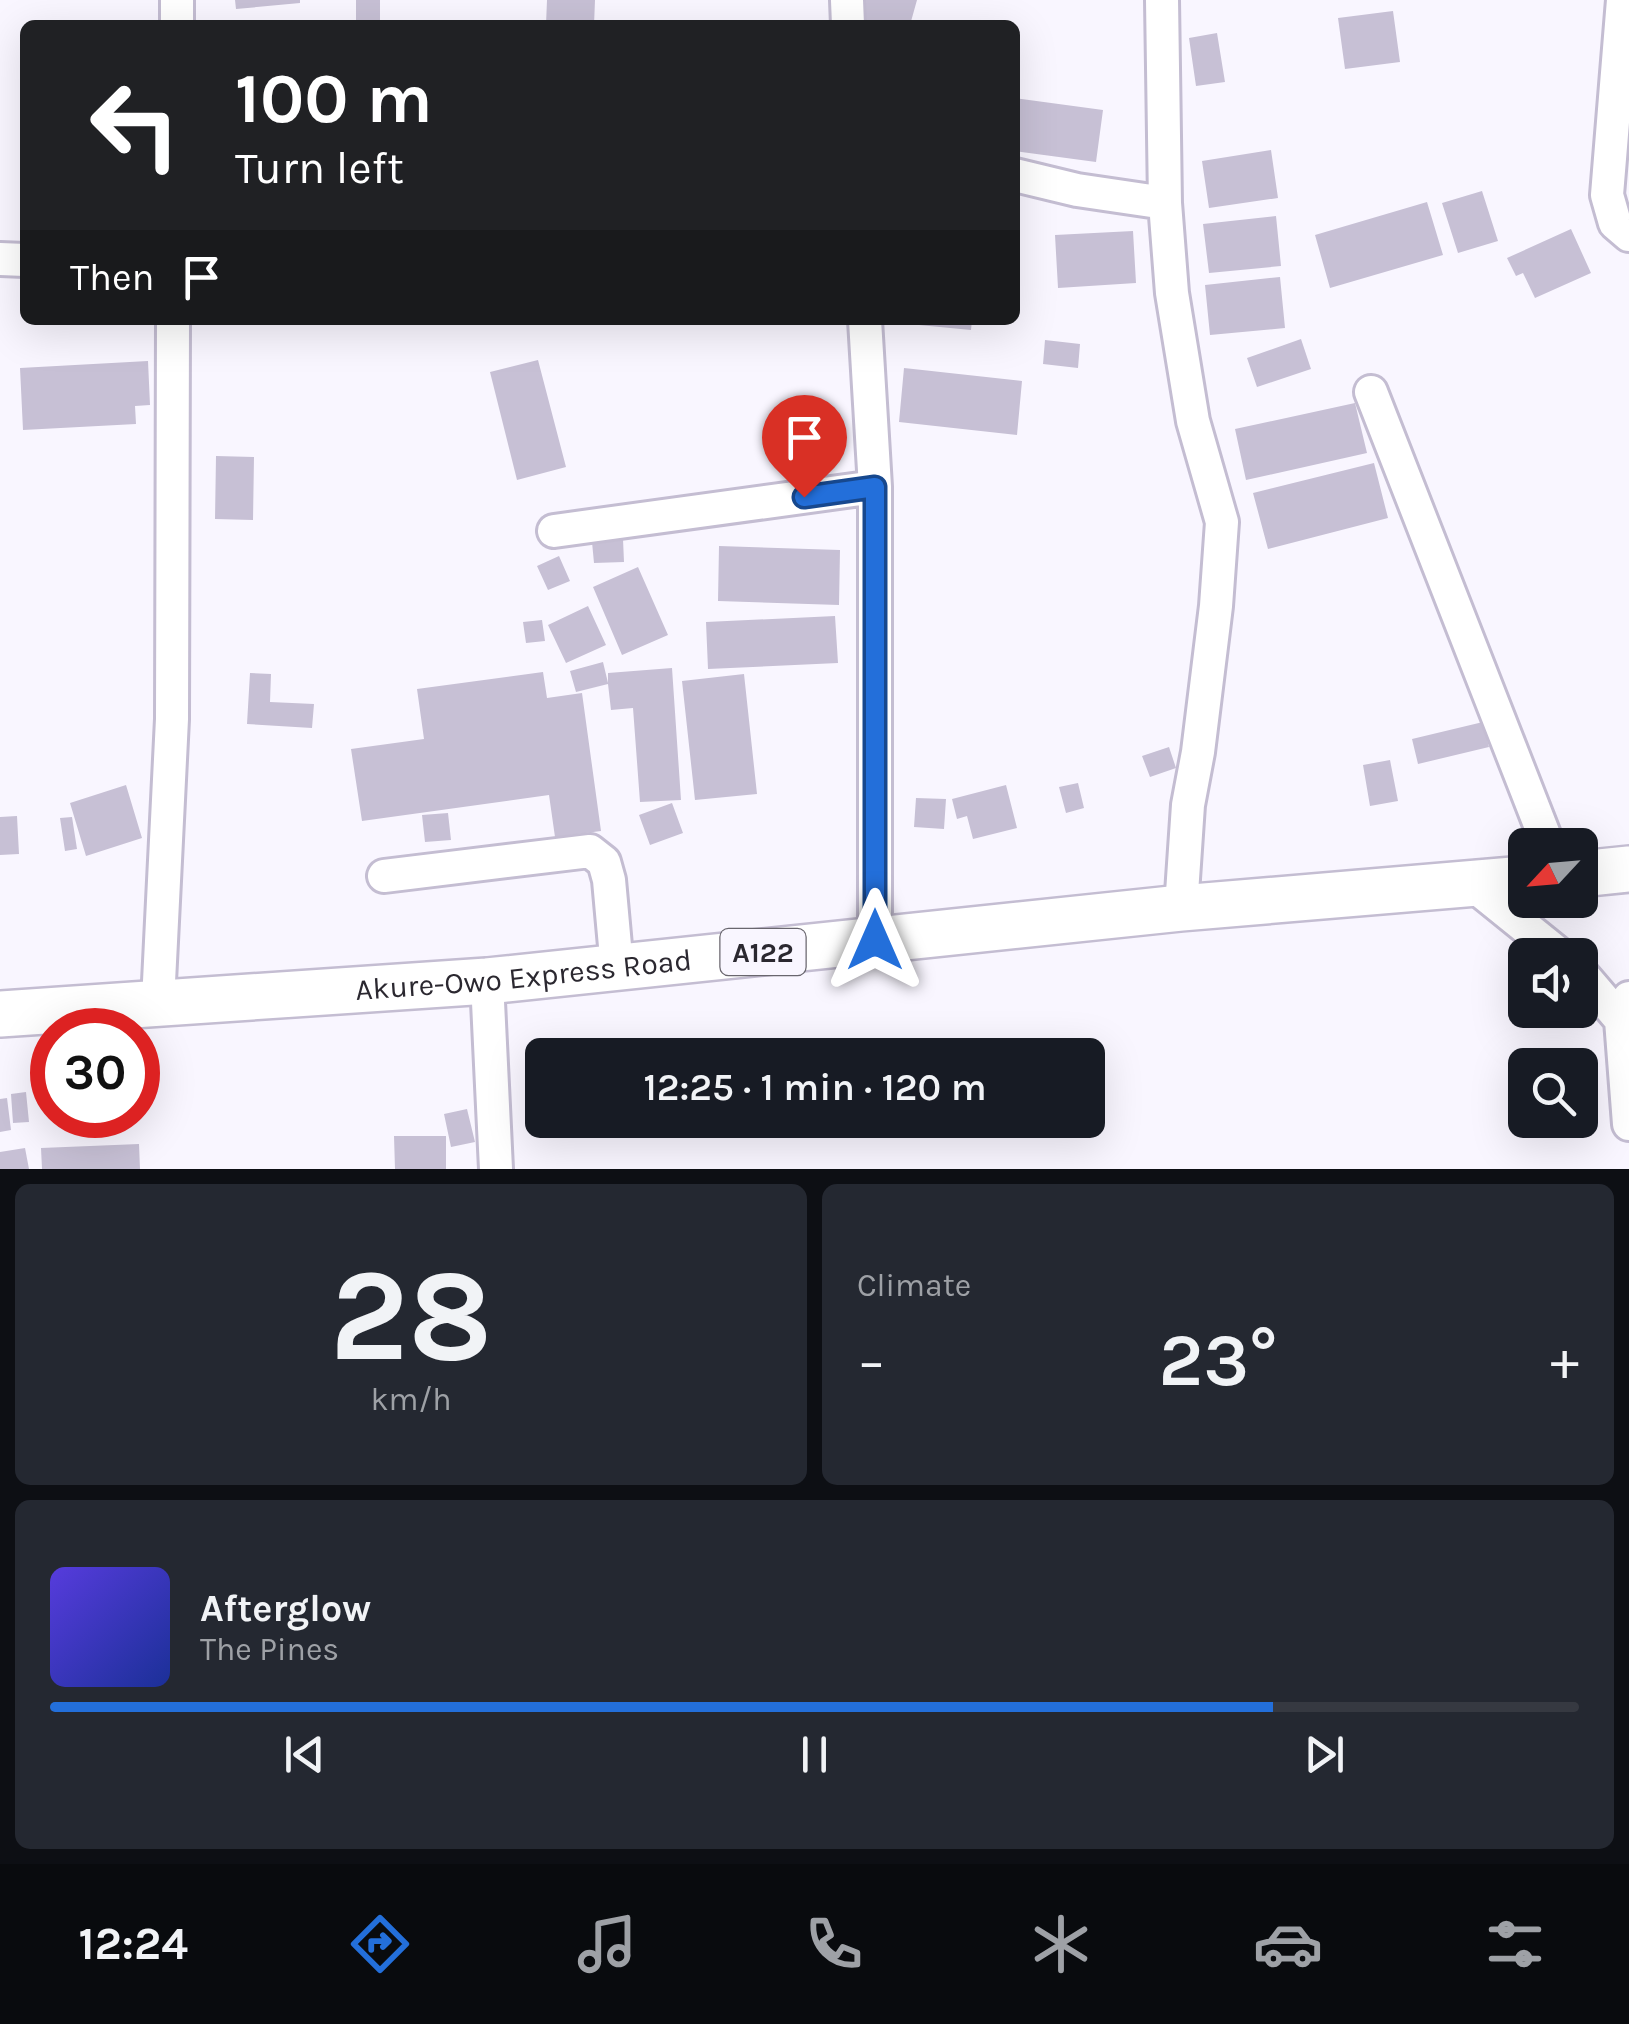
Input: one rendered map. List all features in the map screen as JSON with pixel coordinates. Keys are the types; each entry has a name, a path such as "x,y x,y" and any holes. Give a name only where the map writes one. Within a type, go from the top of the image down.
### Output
{"highway":[{"path":"1598,872 1629,869"},
{"name":"Akure-Owo Express Road","path":"0,1014 487,981 1181,908 1508,881"}],"street":[{"path":"1162,0 1165,202 1172,293 1193,421 1222,522 1198,752 1188,805 1181,908"},
{"path":"1623,0 1608,195 1615,224 1629,235"},
{"path":"1020,176 1077,190 1165,202"},
{"path":"158,1002 172,720 173,325"},
{"path":"865,325 875,487 875,940"},
{"path":"1371,392 1541,828"},
{"path":"554,531 875,487"},
{"path":"384,876 590,851 604,862 609,880 617,968"},
{"path":"1472,884 1539,938"},
{"path":"487,981 496,1169"},
{"path":"1598,987 1625,1009 1629,1124"}],"building":[{"path":"235,0 300,0 300,3 236,9"},
{"path":"356,0 380,0 380,20 356,20"},
{"path":"547,0 595,0 594,20 546,20"},
{"path":"864,0 917,0 911,20 858,20"},
{"path":"1393,11 1400,62 1345,69 1338,18"},
{"path":"1217,33 1225,82 1196,86 1189,38"},
{"path":"1020,99 1103,110 1096,162 1020,152"},
{"path":"1271,150 1278,198 1209,208 1202,161"},
{"path":"1482,191 1498,241 1458,253 1442,203"},
{"path":"1427,202 1443,255 1330,288 1315,235"},
{"path":"1276,216 1281,266 1209,273 1203,224"},
{"path":"1571,229 1591,273 1535,298 1523,273 1516,276 1507,258"},
{"path":"1133,231 1136,283 1058,288 1055,235"},
{"path":"1280,277 1285,328 1210,335 1205,285"},
{"path":"919,325 972,325 971,330"},
{"path":"1301,339 1311,369 1257,387 1247,358"},
{"path":"1045,340 1080,344 1078,368 1043,364"},
{"path":"538,360 566,467 517,480 490,372"},
{"path":"148,361 150,405 135,406 136,424 23,430 20,368"},
{"path":"904,368 1022,381 1017,435 899,422"},
{"path":"1355,403 1367,453 1246,480 1235,429"},
{"path":"216,456 254,457 253,520 215,519"},
{"path":"1374,463 1388,518 1268,549 1253,493"},
{"path":"623,539 624,562 594,563 592,542"},
{"path":"719,546 840,550 839,605 718,601"},
{"path":"559,556 570,581 548,590 537,566"},
{"path":"638,567 668,635 622,655 593,587"},
{"path":"588,606 606,645 566,663 548,625"},
{"path":"835,616 838,663 708,669 706,622"},
{"path":"542,620 545,641 526,643 523,622"},
{"path":"603,662 608,683 608,673 672,668 681,800 640,802 633,708 611,710 608,684 576,692 570,671"},
{"path":"543,672 547,698 582,693 601,831 555,837 549,795 362,821 351,749 424,739 417,689"},
{"path":"250,673 271,674 270,702 314,704 312,728 247,724"},
{"path":"744,674 757,794 695,800 682,681"},
{"path":"1483,722 1489,747 1418,764 1412,739"},
{"path":"1169,747 1176,768 1150,777 1142,756"},
{"path":"1390,760 1398,801 1370,806 1363,765"},
{"path":"1078,783 1084,808 1066,813 1059,787"},
{"path":"126,785 142,838 86,856 70,803"},
{"path":"1006,785 1017,828 973,839 967,816 957,819 952,799"},
{"path":"916,798 946,799 944,829 914,827"},
{"path":"672,803 683,833 650,845 639,815"},
{"path":"448,813 451,840 425,842 422,815"},
{"path":"17,816 19,854 0,855 0,817"},
{"path":"72,817 77,849 65,851 60,818"},
{"path":"26,1092 29,1122 13,1123 11,1094"},
{"path":"7,1098 11,1130 0,1132 0,1099"},
{"path":"467,1109 475,1142 451,1147 444,1114"},
{"path":"394,1136 446,1136 446,1169 395,1169"},
{"path":"139,1144 140,1169 42,1169 41,1148"},
{"path":"25,1148 29,1169 0,1169 0,1152"}],"route":[{"path":"804,497 875,487 875,940"}]}
